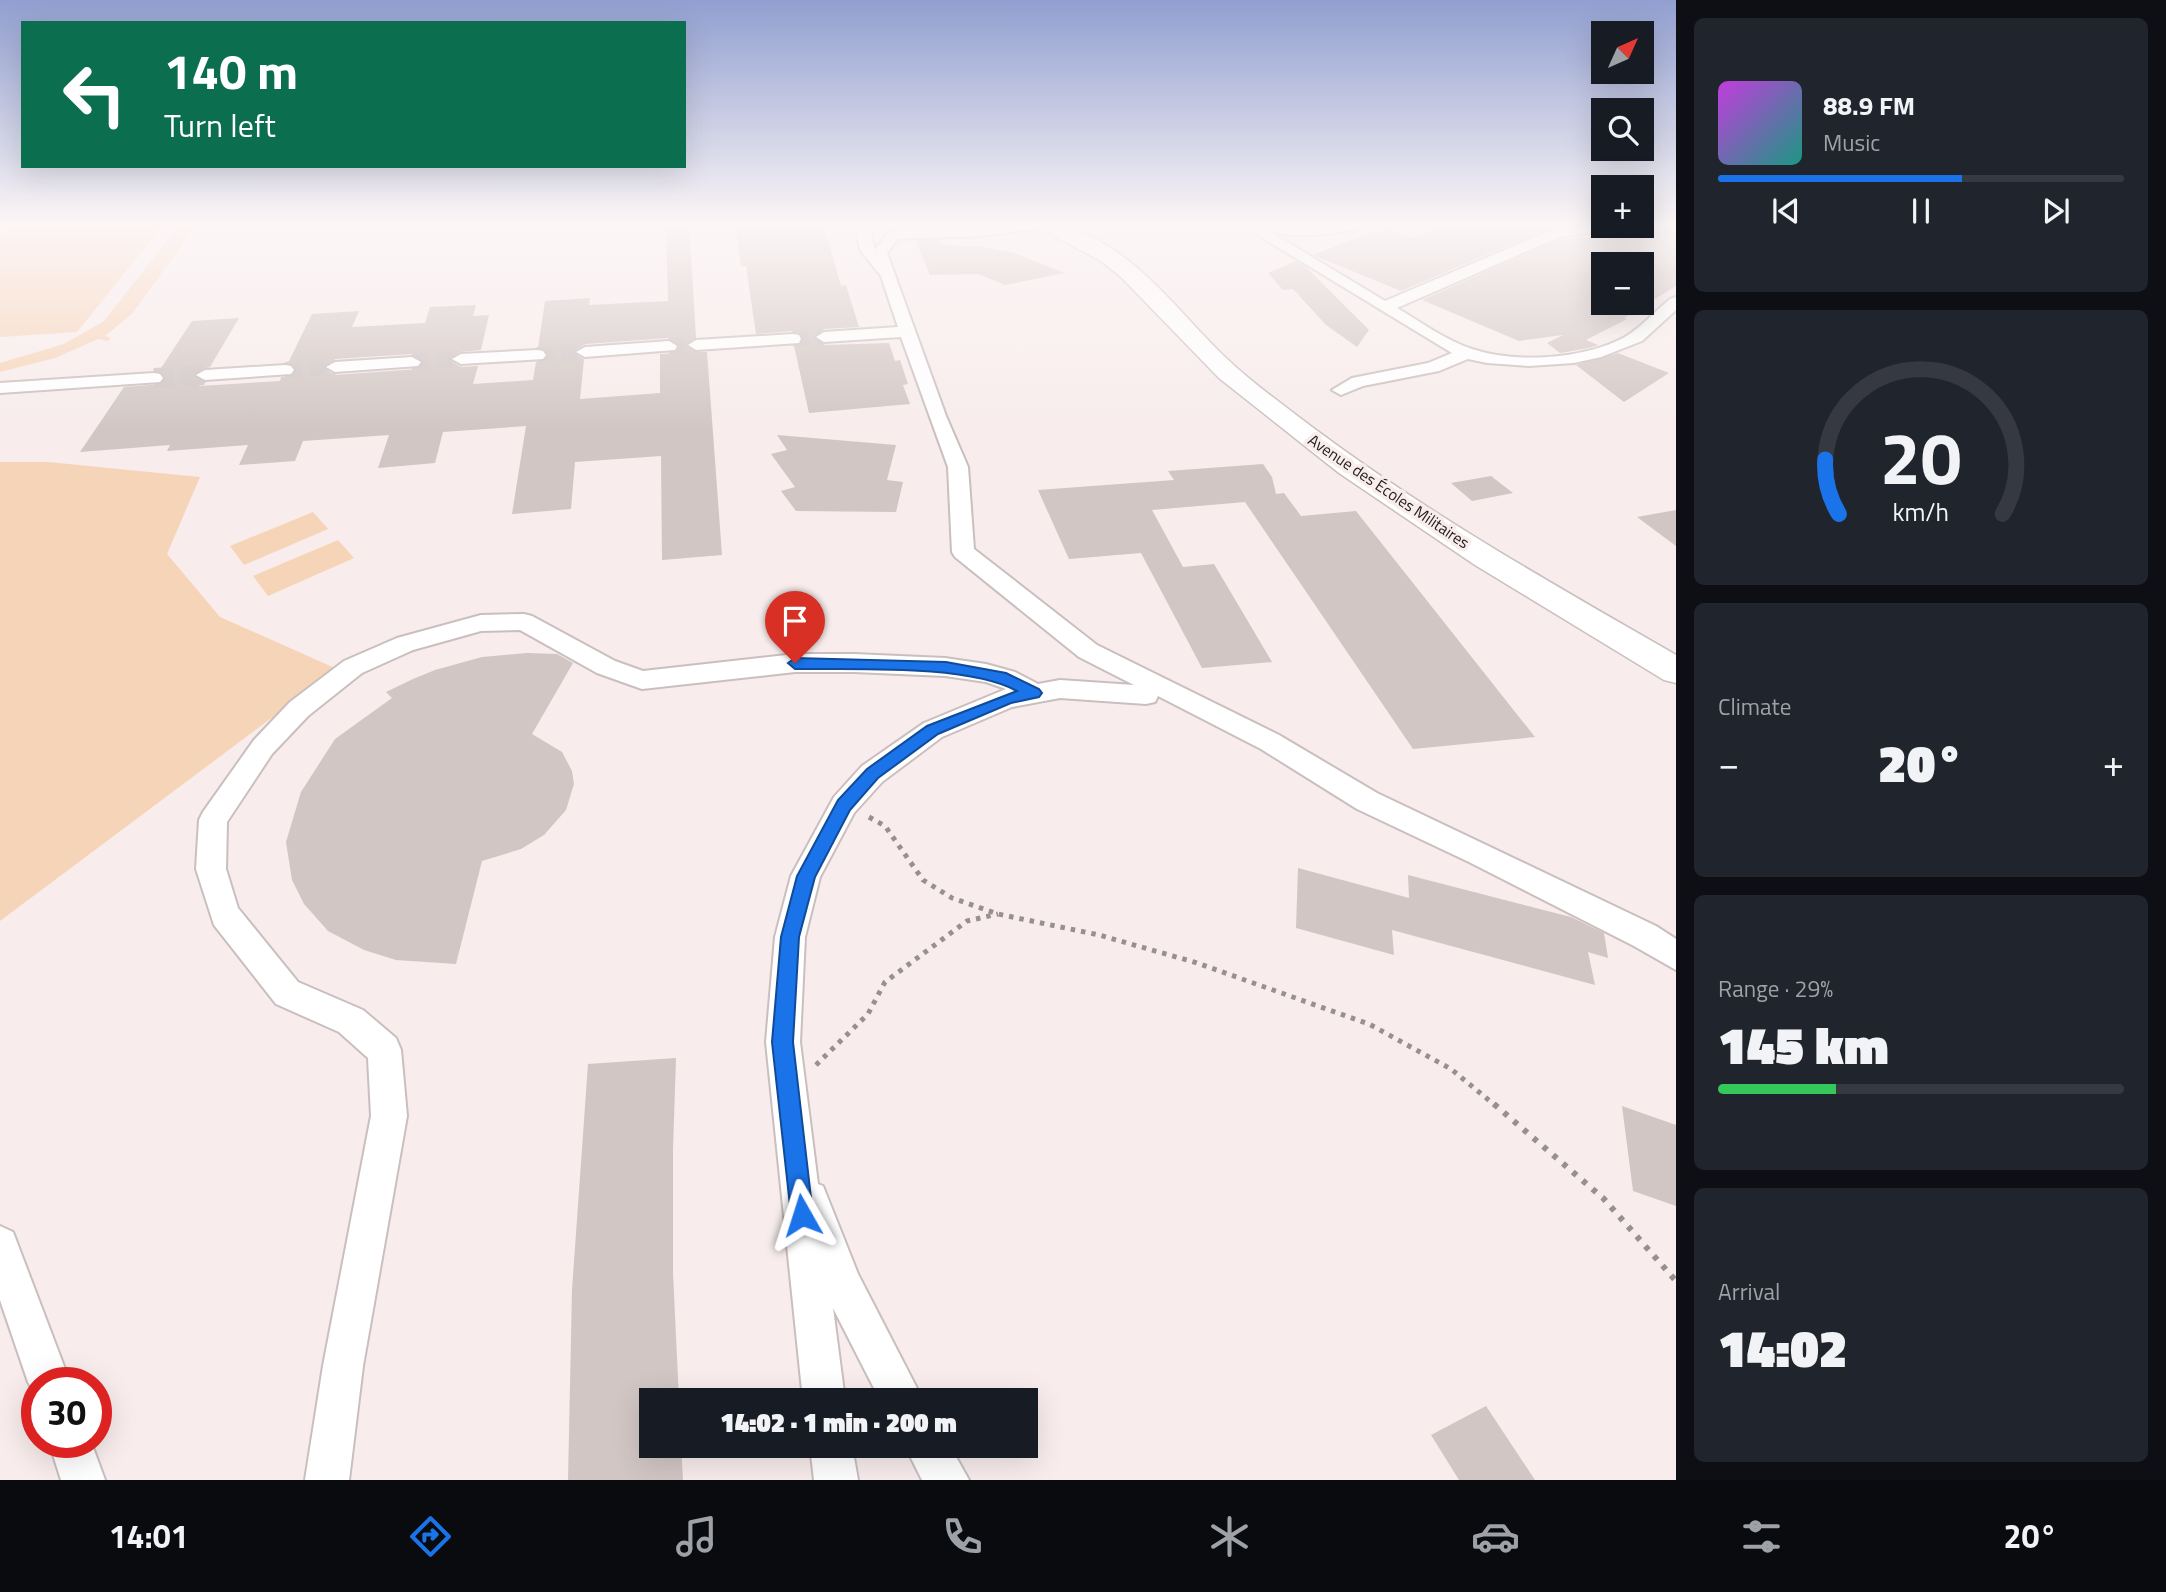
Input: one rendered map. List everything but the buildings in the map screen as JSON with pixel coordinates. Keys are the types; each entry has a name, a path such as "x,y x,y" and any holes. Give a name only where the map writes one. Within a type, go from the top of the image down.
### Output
{"street":[{"path":"893,292 958,467 963,552 1088,651 1269,742 1367,801 1645,936 1676,956"},
{"name":"Avenue des Écoles Militaires","path":"1151,292 1218,365 1307,436 1508,572 1667,662"},
{"path":"1360,292 1440,341 1467,353 1518,360 1559,360 1601,354 1633,340 1676,302"},
{"path":"1385,307 1420,292"},
{"path":"824,337 906,332"},
{"path":"696,345 793,339"},
{"path":"585,352 669,346"},
{"path":"1341,390 1358,382 1433,366 1467,353"},
{"path":"461,359 537,355"},
{"path":"335,367 412,362"},
{"path":"205,375 285,370"},
{"path":"0,388 155,378"},
{"path":"327,1480 343,1366 389,1116 384,1050 351,1021 287,993 225,915 211,869 213,820 263,747 299,709 353,667 405,644 481,623 524,622 606,667 642,680 795,663 854,663 946,667 986,673 1006,678 1034,693"},
{"path":"823,1388 783,1042 790,937 806,876 844,805 872,774 933,730 1009,698 1034,693 1060,689 1146,695 1147,679"},
{"path":"796,1162 843,1286 896,1388"},
{"path":"0,1245 44,1367"},
{"path":"75,1458 83,1480"},
{"path":"833,1458 836,1480"},
{"path":"933,1458 947,1480"}],"path":[{"path":"844,805 885,826 923,880 952,898 999,914 1098,935 1194,962 1369,1024 1451,1069 1603,1198 1676,1281"},
{"path":"786,1070 815,1066 868,1014 885,982 967,921 999,914"}],"shaded area":[{"path":"0,292 109,292 77,332 0,337"},
{"path":"127,292 148,292 132,314 105,336 111,338 108,341 98,339 55,358 0,372 0,363 64,344 104,321"},
{"path":"0,462 48,462 200,477 167,554 220,617 337,669 0,921"},
{"path":"313,512 328,529 244,565 230,546"},
{"path":"338,540 354,558 268,596 253,576"}],"tunnel":[{"path":"793,339 824,337"},
{"path":"669,346 696,345"},
{"path":"537,355 585,352"},
{"path":"412,362 461,359"},
{"path":"285,370 335,367"},
{"path":"154,378 205,375 179,377"}],"route":[{"path":"795,663 946,667 1006,678 1034,693 1009,698 933,730 872,774 844,805 806,876 790,937 783,1042 802,1215"}]}
